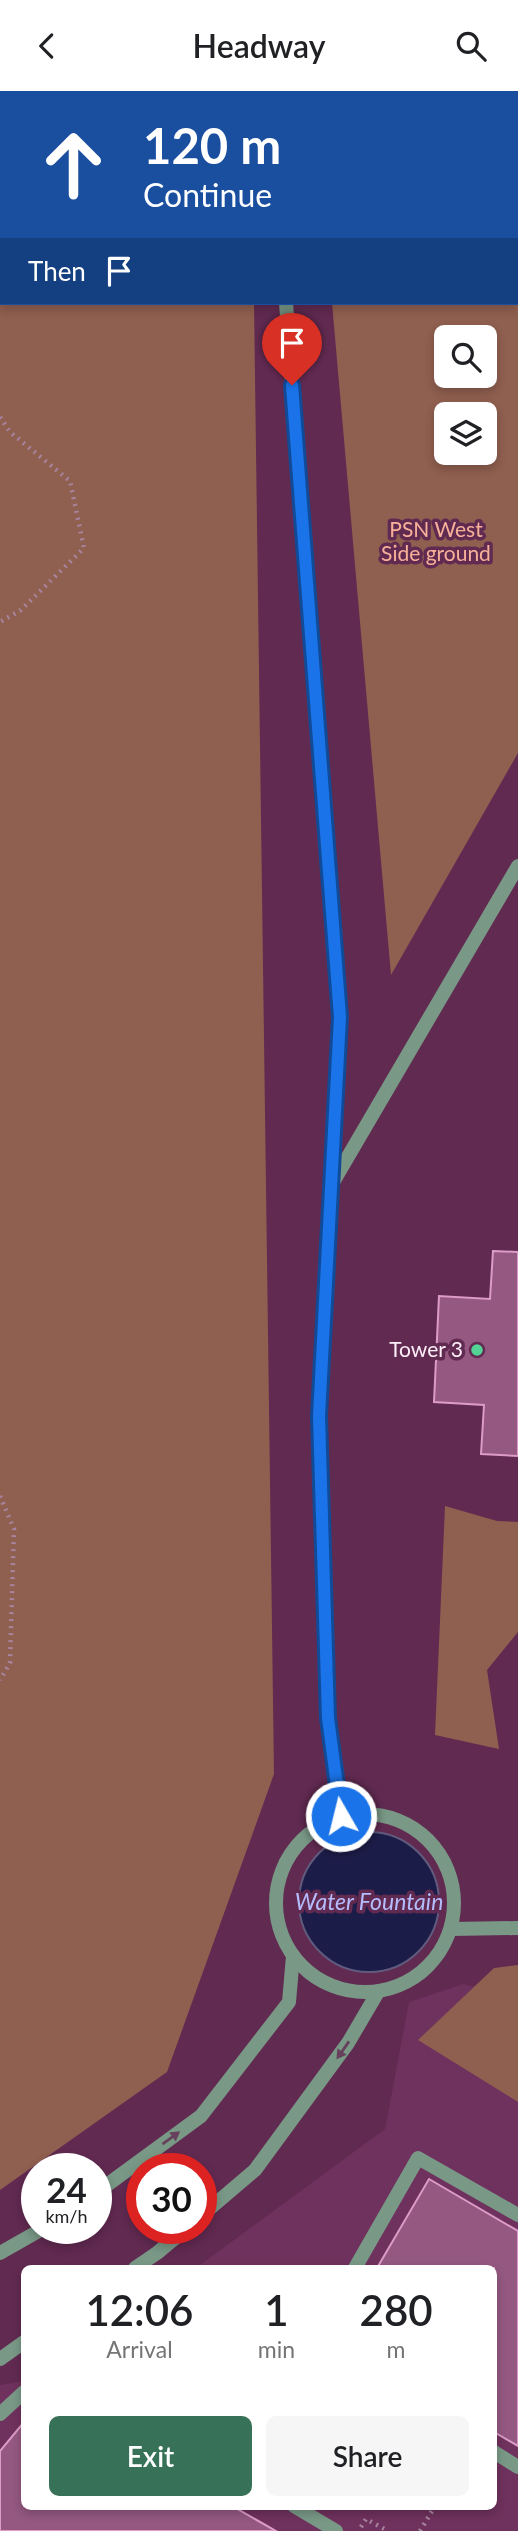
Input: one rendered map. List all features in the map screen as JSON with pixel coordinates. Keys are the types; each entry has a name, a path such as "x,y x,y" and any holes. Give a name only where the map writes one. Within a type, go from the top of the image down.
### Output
{"street":[{"path":"286,305 340,1017 319,1416 328,1718 341,1816"},
{"path":"332,1184 518,866"},
{"path":"368,1813 395,1818 419,1832 438,1851 451,1875 455,1902 451,1929 440,1952 424,1971 402,1985 378,1992 354,1992 331,1985 310,1973 293,1956 281,1934 276,1910 277,1885 285,1862 299,1842 318,1826 341,1816 368,1813"},
{"path":"451,1929 518,1928"},
{"path":"112,2181 201,2116 289,2002 293,1956"},
{"path":"217,2202 255,2170 348,2043 378,1992"},
{"path":"357,2265 418,2158 518,2215"},
{"path":"0,2253 21,2241"},
{"path":"139,2265 168,2244"},
{"path":"0,2360 21,2344"},
{"path":"0,2414 21,2395"},
{"path":"497,2454 518,2466"},
{"path":"301,2510 336,2531"}],"path":[{"path":"0,418 10,432 70,481 84,548 21,610 0,622"},
{"path":"0,1496 14,1529 10,1664 0,1680"},
{"path":"420,2531 433,2510"},
{"path":"358,2531 366,2519 388,2531"}],"shaded area":[{"path":"463,1984 495,1992 518,1990 518,2531 0,2531 0,2385 21,2382 21,2510 497,2510 497,2265 200,2265 385,2129 409,2002"}],"green space":[{"path":"0,305 254,305 274,1774 167,2072 52,2153 21,2153 21,2175 0,2190"},
{"name":"PSN West Side ground","path":"332,305 518,305 518,753 391,975"},
{"path":"445,1506 497,1521 518,1522 518,1632 487,1670 499,1749 435,1735"},
{"path":"518,1965 518,2102 418,2040 494,1968"}],"water":[{"name":"Water Fountain","path":"369,1832 396,1837 419,1852 434,1875 439,1902 434,1929 419,1952 396,1967 369,1972 342,1967 319,1952 304,1929 299,1902 304,1875 319,1852 342,1837"}],"building":[{"name":"Tower 3","path":"493,1251 518,1252 518,1456 481,1454 484,1405 434,1402 439,1296 490,1299"},
{"path":"429,2179 518,2231 518,2446 497,2434 497,2265 379,2265"},
{"path":"21,2426 21,2510 239,2510 276,2531 0,2531 0,2451"}],"place":[{"name":"Tower 3","path":"477,1350"}],"route":[{"path":"292,385 340,1017 319,1416 328,1718 341,1816"}]}
